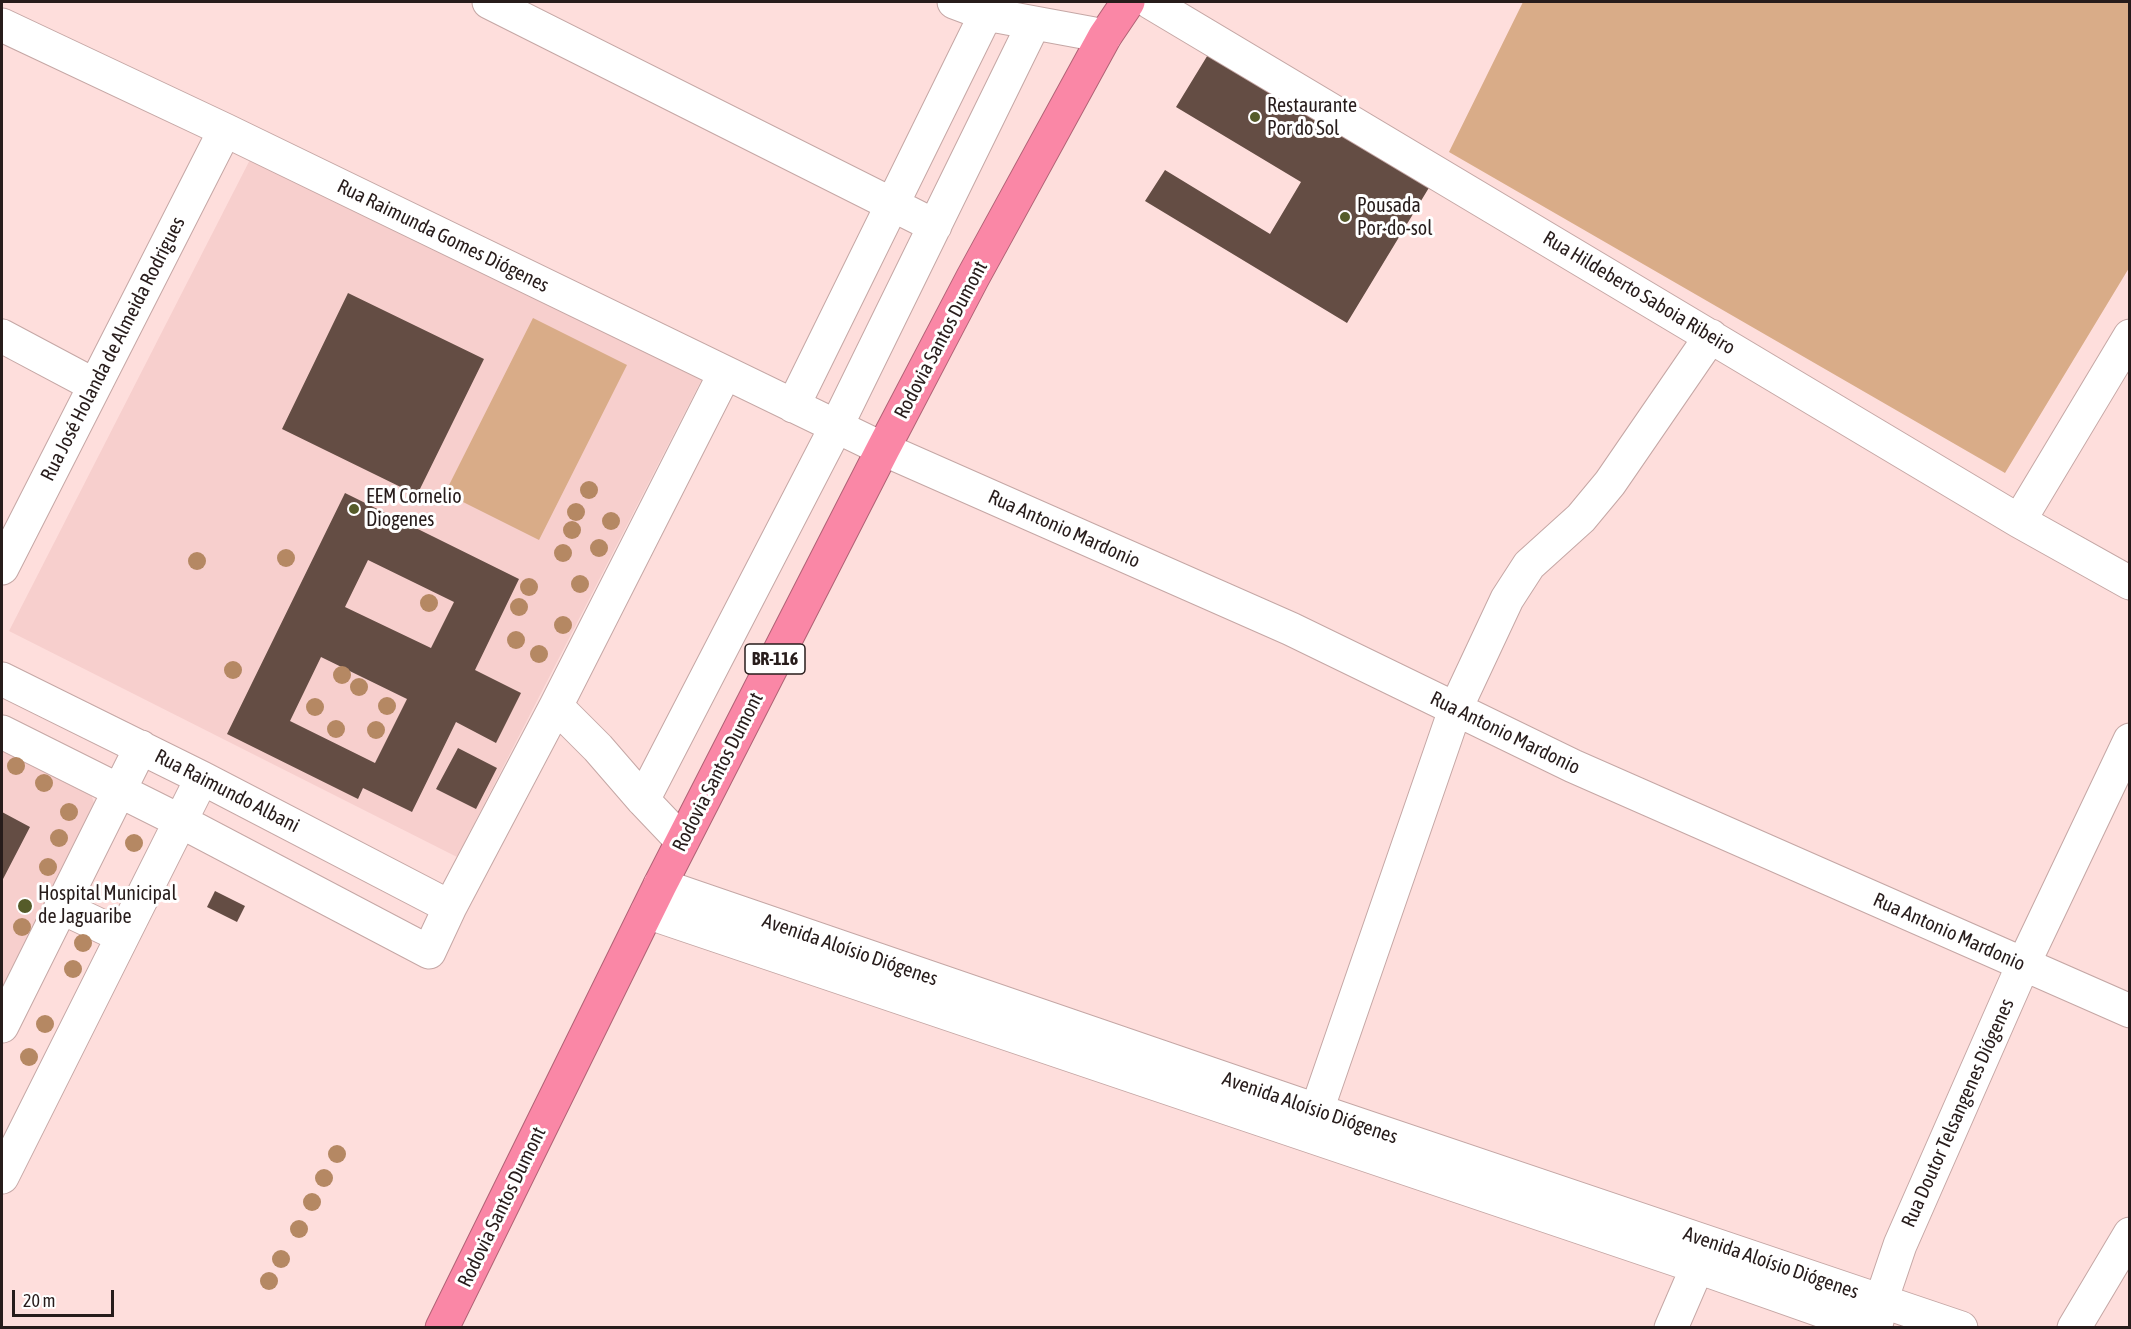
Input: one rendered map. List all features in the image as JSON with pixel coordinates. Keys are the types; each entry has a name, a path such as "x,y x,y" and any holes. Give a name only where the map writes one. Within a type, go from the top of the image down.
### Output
{"highway":[{"name":"Rodovia Santos Dumont","path":"442,1328 682,841 883,449 1105,36 1128,2"}],"street":[{"path":"489,2 935,226"},
{"path":"954,2 986,14 1105,36"},
{"name":"Rua Hildeberto Saboia Ribeiro","path":"1150,2 2019,521 2130,583"},
{"path":"793,406 986,14"},
{"path":"643,800 836,427 1034,23"},
{"name":"Rua Raimunda Gomes Diógenes","path":"2,25 225,130 883,449"},
{"name":"Rua José Holanda de Almeida Rodrigues","path":"2,568 225,130"},
{"path":"2,336 94,385"},
{"path":"1312,1122 1455,710 1507,599 1529,565 1581,518 1610,483 1711,336"},
{"path":"2019,521 2130,336"},
{"path":"2,732 180,821 429,952 725,373"},
{"name":"Rua Antonio Mardonio","path":"883,449 1302,634 1572,766 2130,1011"},
{"name":"Rua Raimundo Albani","path":"2,679 202,778 450,907"},
{"path":"556,706 598,748 682,841"},
{"name":"Rua Doutor Telsangenes Diógenes","path":"1876,1319 1900,1245 2024,965 2130,740"},
{"path":"2,1026 141,747"},
{"path":"6,1156 202,778"},
{"name":"Avenida Aloísio Diógenes","path":"654,898 1703,1254 1876,1319 1961,1328"},
{"path":"61,907 122,936"},
{"path":"2074,1328 2130,1234"},
{"path":"1671,1328 1703,1254"}],"shaded area":[{"path":"1523,2 2129,2 2129,268 2005,473 1449,152"},
{"name":"EEM Cornelio Diogenes","path":"257,146 705,373 457,857 9,631"},
{"path":"533,318 627,365 539,540 445,493"},
{"name":"Hospital Municipal de Jaguaribe","path":"2,741 89,788 97,812 2,1000"}],"building":[{"name":"Pousada Por-do-sol","path":"1209,53 1430,186 1347,323 1145,201 1165,170 1270,234 1301,182 1176,107"},
{"path":"348,293 484,359 417,495 282,429"},
{"path":"345,493 519,579 475,670 521,693 496,743 456,722 412,812 363,788 358,799 227,734","holes":["368,560 454,602 431,648 345,607","321,657 407,699 375,763 290,721"]},
{"path":"458,748 497,768 476,809 436,789"},
{"path":"2,812 30,827 2,881"},
{"path":"215,891 245,906 237,922 207,907"}],"place":[{"name":"Restaurante Por do Sol","path":"1255,117"},
{"name":"Pousada Por-do-sol","path":"1345,217"},
{"name":"EEM Cornelio Diogenes","path":"354,509"},
{"name":"Hospital Municipal de Jaguaribe","path":"25,906"}]}
